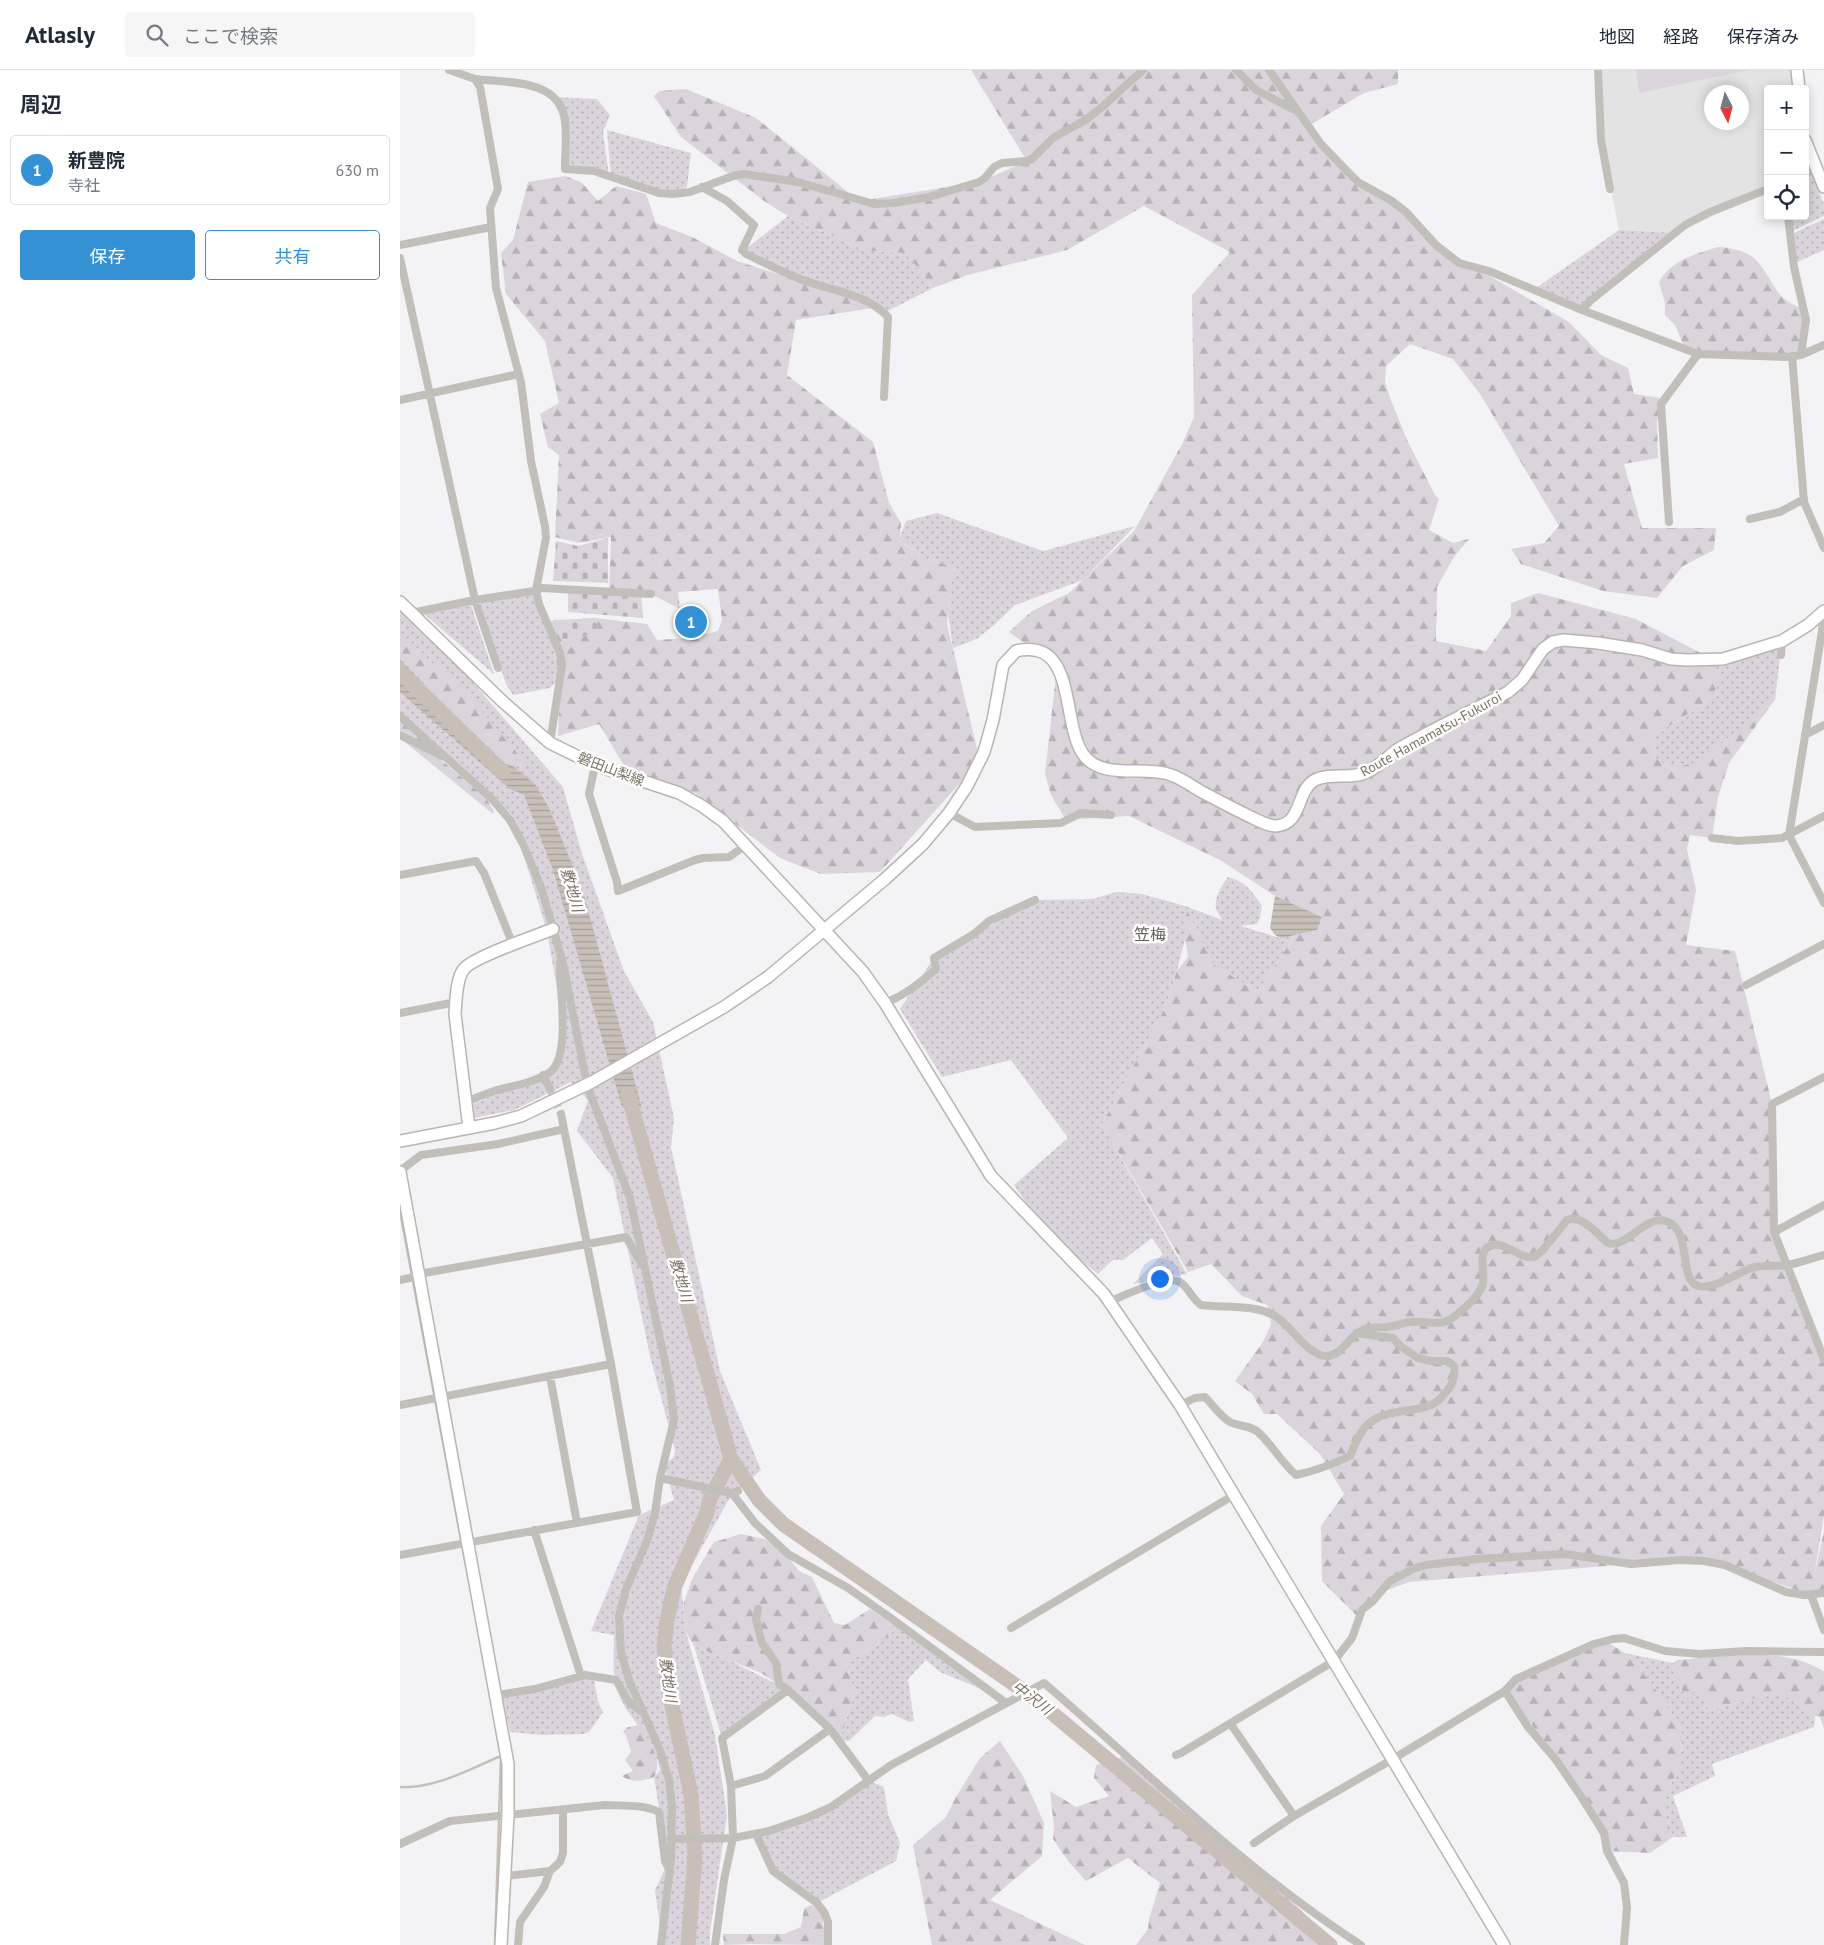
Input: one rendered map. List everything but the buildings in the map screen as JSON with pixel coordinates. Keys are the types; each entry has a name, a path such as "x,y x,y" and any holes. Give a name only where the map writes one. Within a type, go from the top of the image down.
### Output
{"main road":[{"path":"1797,70 1799,85"},
{"path":"1811,171 1824,187"},
{"name":"磐田山梨線","path":"400,602 502,701 550,743 595,765 678,793 702,806 723,821 863,972 885,1003 991,1176 1083,1270 1109,1302 1180,1405 1504,1945"},
{"name":"Route Hamamatsu-Fukuroi","path":"589,1084 724,1007 768,977 923,844 949,813 967,786 984,752 993,720 1003,665 1016,651 1035,650 1045,653 1052,658 1057,666 1078,742 1082,753 1090,763 1115,770 1163,772 1177,777 1249,816 1275,826 1285,824 1292,818 1308,785 1316,779 1366,773 1398,749 1508,692 1522,680 1543,649 1553,642 1569,640 1598,643 1642,650 1671,659 1723,659 1782,642 1808,626 1823,611"},
{"path":"469,1128 455,1014 464,969 476,960 553,929"},
{"path":"400,1141 521,1116 589,1084"},
{"path":"400,1172 497,1695 508,1764 508,1815 501,1945"}],"street":[{"path":"449,70 475,79 542,88 554,97 562,109 565,120 565,169 594,171 659,193 673,194 690,192 744,174 798,182 874,204 894,203 929,197 979,182 994,167 1002,163 1027,161 1054,137 1084,121 1101,108 1143,70"},
{"path":"1236,70 1256,90 1295,110"},
{"path":"1269,70 1295,110 1321,144 1352,177 1392,201 1406,212 1448,256 1459,263 1489,272 1698,354 1792,356 1801,355 1824,345"},
{"path":"1598,70 1601,140 1610,189"},
{"path":"475,79 480,87 498,189 490,208 496,288 520,374 531,461 545,526 546,538 536,590 539,604 560,653 562,665 550,743"},
{"path":"702,188 727,200 754,225 742,250 746,254 803,280 862,299 879,307 888,317 884,397"},
{"path":"1582,310 1590,301 1685,225 1710,212 1764,191"},
{"path":"1788,220 1794,266 1806,320 1801,355"},
{"path":"400,246 491,226"},
{"path":"400,258 475,600 498,668"},
{"path":"1669,522 1661,404 1698,354"},
{"path":"1792,356 1804,499 1824,548"},
{"path":"400,400 520,374"},
{"path":"1750,520 1780,512 1804,499"},
{"path":"411,613 542,588 651,594"},
{"path":"1823,611 1822,631 1789,835 1824,903"},
{"path":"1781,656 1782,642"},
{"path":"400,716 491,798 510,820 533,864 560,952 589,1084 630,1198 670,1386 674,1420 663,1478 647,1541 626,1589 619,1616 621,1652 629,1680 660,1750 669,1780 674,1839 661,1945"},
{"path":"1805,735 1824,725"},
{"path":"400,735 444,757"},
{"path":"595,765 589,794 617,882 618,891 695,860 730,857 746,845"},
{"path":"949,813 974,827 1061,823 1081,813 1111,815"},
{"path":"1712,838 1738,840 1782,838 1824,816"},
{"path":"400,875 476,861 484,873 513,945"},
{"path":"885,1003 914,988 936,969 934,958 974,934 990,921 1035,900"},
{"path":"1746,985 1824,944"},
{"path":"466,1102 492,1091 526,1082 543,1075 556,1066 561,1050 560,952"},
{"path":"400,1013 456,1002"},
{"path":"543,1075 550,1089"},
{"path":"1824,1077 1772,1104 1774,1232 1824,1359"},
{"path":"400,1556 636,1512 611,1364 561,1114"},
{"path":"400,1172 421,1155 498,1144 564,1129"},
{"path":"1774,1232 1824,1205"},
{"path":"1109,1302 1166,1281 1177,1280 1183,1284 1194,1301 1201,1305 1254,1309 1277,1317 1293,1334 1317,1353 1327,1356 1340,1350 1356,1333 1364,1329 1411,1321 1426,1323 1446,1322 1470,1303 1483,1285 1483,1255 1489,1246 1501,1246 1523,1256 1534,1257 1542,1251 1567,1220 1572,1218 1579,1219 1612,1245 1652,1222 1659,1220 1672,1224 1677,1228 1686,1252 1689,1277 1693,1283 1699,1286 1715,1284 1751,1268 1787,1265 1824,1255"},
{"path":"400,1280 626,1237 645,1271"},
{"path":"1180,1405 1195,1398 1205,1397 1232,1423 1258,1432 1296,1474 1312,1472 1334,1464 1350,1456 1367,1425 1380,1417 1436,1403 1450,1388 1455,1374 1454,1366 1447,1361 1430,1362 1418,1358 1400,1346 1393,1338 1356,1333"},
{"path":"400,1405 611,1364"},
{"path":"550,1376 577,1522"},
{"path":"663,1478 735,1494 755,1523 788,1554 848,1588 896,1620 1008,1702"},
{"path":"1011,1628 1234,1495"},
{"path":"534,1530 581,1676"},
{"path":"1176,1754 1334,1661 1352,1638 1362,1610 1373,1601 1390,1581 1413,1569 1426,1565 1477,1559 1566,1554 1631,1564 1680,1560 1704,1561 1726,1565 1786,1592 1811,1595 1824,1593"},
{"path":"1811,1595 1824,1630"},
{"path":"758,1609 756,1619 762,1643 776,1663 779,1684 830,1729 868,1780"},
{"path":"1254,1843 1294,1816 1506,1691 1516,1679 1594,1644 1624,1638 1665,1651 1700,1654 1746,1650 1824,1652"},
{"path":"497,1695 536,1689 585,1675 616,1680 628,1701 644,1714"},
{"path":"674,1839 730,1838 756,1834 809,1817 832,1807 891,1765 1044,1683 1241,1857 1331,1926 1361,1945"},
{"path":"715,1945 730,1838 731,1786 722,1738 788,1690"},
{"path":"1506,1691 1528,1727 1556,1760 1604,1833 1607,1851 1624,1883 1627,1908 1624,1945"},
{"path":"1230,1723 1294,1816"},
{"path":"731,1786 765,1776 830,1729"},
{"path":"400,1844 450,1820 605,1805 654,1809 660,1812 664,1861 669,1870"},
{"path":"518,1945 520,1922 544,1887 550,1871 560,1862 563,1853 563,1809"},
{"path":"756,1834 773,1871 817,1903 824,1912 828,1922 828,1945"},
{"path":"505,1876 550,1871"}],"shaded area":[{"path":"1598,70 1797,70 1799,85 1764,85 1764,193 1675,233 1619,230 1601,140"}],"green space":[{"path":"971,70 1398,70 1398,84 1364,93 1308,126 1361,184 1398,205 1436,245 1569,322 1601,355 1628,368 1634,394 1660,398 1657,422 1658,458 1624,464 1642,528 1716,528 1714,550 1683,566 1657,598 1603,591 1521,564 1511,549 1544,543 1559,526 1480,394 1453,359 1410,344 1386,366 1385,383 1392,403 1408,442 1435,495 1439,499 1429,530 1453,543 1469,539 1454,557 1437,587 1436,641 1486,651 1511,616 1511,603 1538,593 1636,619 1714,660 1721,682 1705,703 1653,736 1655,757 1671,769 1700,761 1776,698 1729,763 1718,797 1712,838 1690,835 1687,849 1696,890 1686,945 1735,951 1772,1104 1773,1169 1780,1248 1824,1359 1824,1515 1814,1577 1824,1531 1824,1594 1811,1595 1725,1565 1655,1562 1409,1582 1374,1595 1358,1617 1322,1581 1321,1526 1344,1494 1320,1454 1277,1414 1264,1414 1252,1394 1235,1381 1263,1342 1271,1324 1267,1305 1242,1296 1211,1264 1188,1272 1102,1124 1164,1010 1177,971 1188,957 1183,927 1185,906 1213,964 1257,992 1297,933 1316,930 1322,917 1275,896 1220,860 1129,816 1066,820 1051,795 1045,774 1057,666 1009,632 1032,611 1069,593 1134,531 1182,444 1194,417 1192,295 1230,252 1144,206 1067,250 968,275 933,288 906,253 866,251 788,216 764,201 681,137 654,96 659,91 686,89 756,118 859,201 979,182 1027,161"},
{"path":"1636,70 1749,70 1639,93"},
{"path":"554,97 597,99 610,115 603,132 609,176 565,166 567,119"},
{"path":"607,130 691,153 687,187 673,194 611,177"},
{"path":"1811,171 1824,204 1824,216 1790,232 1789,220 1809,220 1809,172"},
{"path":"565,176 581,182 598,201 616,186 646,194 656,223 692,237 737,261 879,307 796,320 787,375 873,442 889,503 901,523 900,541 927,559 954,567 947,624 980,761 880,872 821,874 780,858 695,793 631,777 599,724 558,736 560,678 548,624 556,619 562,640 598,633 595,618 647,624 657,640 689,638 718,631 722,620 718,589 678,592 680,609 651,594 609,592 611,537 579,543 555,537 559,455 548,447 540,414 559,403 545,341 506,294 501,253 513,240 528,182"},
{"path":"788,216 866,251 906,253 933,288 884,313 794,276 743,251"},
{"path":"1824,219 1824,250 1793,264 1790,235"},
{"path":"1619,230 1675,233 1582,310 1533,290"},
{"path":"1718,247 1747,253 1761,266 1780,295 1794,305 1804,308 1801,355 1698,354 1685,349 1675,325 1665,315 1665,303 1659,282 1664,274 1677,263 1693,255"},
{"path":"937,513 1043,551 1135,526 1083,580 1015,605 977,639 953,648 948,613 954,567 927,559 899,540 906,521"},
{"path":"608,538 608,583 553,581 556,541 578,546"},
{"path":"534,591 548,624 560,678 550,688 513,695 506,684 480,603"},
{"path":"568,593 641,594 643,618 568,612"},
{"path":"400,604 427,629 563,787 582,854 624,971 653,1022 674,1118 671,1147 720,1371 761,1470 728,1501 681,1585 686,1632 715,1735 727,1815 710,1932 710,1945 663,1945 655,1890 664,1871 665,1844 654,1777 660,1770 653,1750 626,1709 618,1692 614,1668 614,1635 591,1631 639,1515 674,1500 664,1465 674,1457 675,1450 650,1356 613,1178 577,1131 588,1100 571,1082 514,1110 473,1118 473,1104 557,1068 561,1013 547,931 511,814 400,718"},
{"path":"471,605 494,674 424,614"},
{"path":"595,618 599,633 562,640 556,620"},
{"path":"400,631 431,662 451,674 527,765 509,765 431,696 414,666 400,652"},
{"path":"1782,641 1775,700 1700,762 1671,769 1655,757 1653,736 1705,703 1714,660"},
{"path":"400,715 432,752 486,798 494,811 493,814 406,743 401,735 426,748 400,730"},
{"path":"1228,877 1239,881 1248,888 1262,906 1257,924 1241,926 1280,938 1297,933 1257,992 1213,964 1185,907 1185,939 1164,1010 1102,1124 1187,1274 1133,1284 1163,1254 1152,1238 1123,1260 1113,1260 1098,1274 1048,1234 1014,1185 1068,1138 1011,1060 942,1077 900,1009 934,958 1035,900 1093,899 1116,892 1142,894 1185,906 1222,920 1216,909 1216,900 1221,887"},
{"path":"741,1534 777,1543 799,1571 812,1577 834,1623 845,1625 870,1609 897,1627 883,1641 847,1663 854,1694 840,1740 788,1690 761,1673 694,1646 686,1632 683,1605 692,1579 714,1542"},
{"path":"897,1627 979,1688 940,1672 926,1660 908,1679 914,1721 909,1722 892,1714 884,1717 875,1716 849,1741 840,1740 854,1694 847,1663 883,1641"},
{"path":"1605,1641 1625,1653 1649,1680 1682,1729 1681,1761 1662,1806 1673,1837 1650,1853 1607,1851 1588,1808 1530,1722 1505,1691 1522,1676"},
{"path":"694,1646 727,1659 788,1690 722,1738"},
{"path":"1625,1653 1673,1663 1674,1676 1687,1698 1697,1688 1709,1710 1780,1692 1815,1716 1814,1727 1712,1764 1715,1776 1673,1796 1687,1837 1673,1837 1662,1806 1681,1761 1682,1729 1649,1680"},
{"path":"1734,1655 1780,1656 1801,1661 1824,1671 1824,1729 1820,1717 1815,1716 1780,1692 1709,1710 1697,1688 1687,1698 1674,1676 1673,1663 1677,1660"},
{"path":"581,1676 594,1679 598,1702 603,1712 589,1732 584,1734 542,1735 510,1732 502,1694"},
{"path":"639,1725 654,1750 657,1770 654,1777 634,1780 622,1776 633,1771 625,1760 631,1752 623,1731 628,1727"},
{"path":"1000,1741 1023,1776 1044,1823 1042,1856 990,1900 1085,1945 932,1945 913,1845 946,1817 980,1758"},
{"path":"1129,1755 1276,1884 1334,1945 1136,1945 1148,1929 1149,1919 1160,1883 1128,1858 1086,1881 1068,1861 1053,1839 1054,1826 1050,1791 1076,1807 1109,1796 1094,1778 1096,1765"},
{"path":"868,1780 884,1787 888,1814 900,1843 896,1861 817,1903 773,1871 756,1834 819,1813"},
{"path":"810,1905 821,1908 826,1945 724,1945 723,1934 784,1934 801,1927 804,1909"}],"water":[{"path":"400,660 420,680 443,713 490,759 513,766 535,784 549,808 582,888 642,1108 633,1113 622,1107 553,870 524,795 510,789 400,692"},
{"path":"1275,896 1322,917 1317,930 1281,938 1275,935 1270,928"}],"waterway":[{"name":"敷地川","path":"400,672 503,772"},
{"name":"中沢川","path":"628,1094 731,1459 759,1500 783,1524 1034,1698 1330,1945"},
{"path":"400,1211 466,1566"},
{"name":"敷地川","path":"688,1945 695,1856 691,1794 667,1683 664,1647 667,1620 674,1588 707,1512 710,1498 731,1459"},
{"path":"495,1945 501,1756 496,1728"},
{"path":"400,1787 426,1785 464,1772 501,1756"}],"tunnel":[{"path":"550,1089 561,1114"}],"place":[{"name":"新豊院","path":"691,622"}],"district":[{"name":"笠梅","path":"1150,934"}]}
